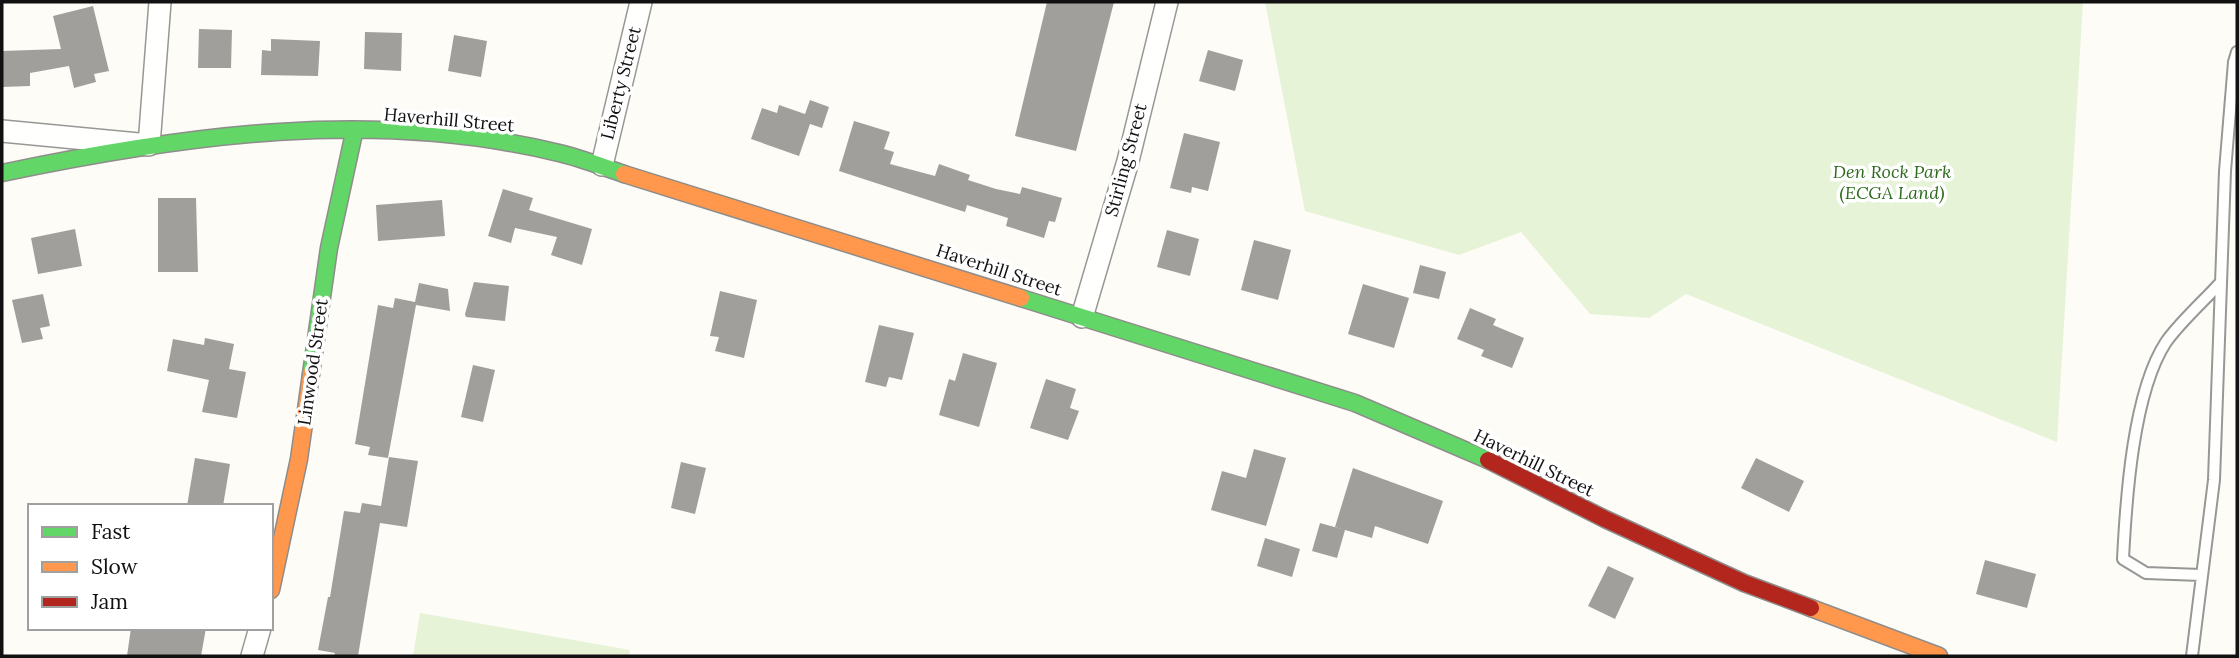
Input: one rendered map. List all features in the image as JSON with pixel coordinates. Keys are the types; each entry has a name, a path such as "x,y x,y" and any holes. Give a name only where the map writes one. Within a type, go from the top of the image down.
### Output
{"main road":[{"name":"Haverhill Street","path":"2,173 149,145 222,135 354,133 406,133 512,144 602,164 1355,403 1495,463 1605,519 1744,583 1939,656"},
{"name":"Linwood Street","path":"273,581 295,482 330,248 354,133"}],"street":[{"path":"2,131 149,145 160,2"},
{"name":"Liberty Street","path":"602,164 641,2"},
{"name":"Stirling Street","path":"1082,317 1128,161 1167,2"},
{"path":"252,656 259,630"}],"lane":[{"path":"2192,656 2214,480 2225,171 2237,52"},
{"path":"2201,575 2146,573 2123,559 2125,521 2143,397 2147,387 2166,343 2221,282"}],"green space":[{"name":"Den Rock Park (ECGA Land)","path":"1265,2 2083,2 2057,442 1686,294 1649,318 1590,314 1521,232 1459,255 1305,211"},
{"path":"420,613 630,650 629,656 413,656"}],"building":[{"path":"1047,2 1114,2 1076,151 1015,136"},
{"path":"93,6 109,71 94,74 96,82 74,88 69,66 30,73 30,86 2,87 2,51 61,49 53,16"},
{"path":"199,29 232,30 231,68 198,68"},
{"path":"365,32 402,33 401,71 364,69"},
{"path":"454,35 487,41 481,77 448,71"},
{"path":"271,39 320,41 318,76 261,75 262,50 271,51"},
{"path":"1208,50 1243,60 1235,91 1199,81"},
{"path":"810,100 829,107 822,128 810,124 799,156 751,139 762,108 777,113 779,105 805,114"},
{"path":"854,121 890,132 884,149 894,152 890,164 935,176 939,164 970,175 968,180 996,189 1020,194 1022,187 1062,198 1055,222 1049,221 1044,238 1006,226 1008,218 967,205 965,212 839,171"},
{"path":"1184,133 1220,142 1208,191 1192,187 1191,193 1170,188"},
{"path":"503,189 533,198 529,210 592,229 582,265 551,255 557,237 515,228 511,243 488,236"},
{"path":"158,198 196,198 198,272 158,272"},
{"path":"442,200 445,236 378,241 376,205"},
{"path":"75,229 82,266 38,274 31,238"},
{"path":"1167,230 1199,239 1190,276 1157,267"},
{"path":"1254,240 1291,250 1278,300 1241,290"},
{"path":"1420,265 1446,272 1439,299 1413,293"},
{"path":"474,282 509,286 505,321 466,317"},
{"path":"419,283 448,289 450,311 416,305 388,458 368,455 370,447 355,444 378,305 393,308 395,298 415,302"},
{"path":"1363,284 1409,298 1394,348 1348,334"},
{"path":"720,291 757,300 744,358 715,351 719,337 710,336"},
{"path":"43,294 50,326 40,328 43,339 22,343 12,300"},
{"path":"1470,308 1496,319 1493,325 1524,338 1512,368 1481,356 1484,350 1457,339"},
{"path":"879,325 914,333 902,380 889,377 886,387 865,382"},
{"path":"205,338 234,344 229,369 246,372 237,418 202,412 209,380 167,371 173,339 204,345"},
{"path":"963,353 997,363 979,427 939,415 949,379 955,381"},
{"path":"473,365 495,370 483,422 461,417"},
{"path":"1046,379 1076,389 1070,408 1079,411 1068,440 1030,428"},
{"path":"1254,449 1286,458 1266,526 1211,510 1222,471 1246,478"},
{"path":"389,457 418,461 407,527 380,523 358,656 334,656 335,653 318,650 344,511 360,513 362,503 381,506"},
{"path":"195,458 230,464 223,504 187,504"},
{"path":"1756,458 1804,481 1789,512 1741,488"},
{"path":"681,462 706,468 695,514 671,508"},
{"path":"1353,468 1443,501 1428,544 1375,526 1372,538 1335,527"},
{"path":"1320,523 1345,530 1337,558 1312,551"},
{"path":"1265,538 1300,549 1292,577 1257,566"},
{"path":"1985,560 2036,574 2027,608 1976,594"},
{"path":"1608,566 1634,578 1615,619 1588,606"},
{"path":"131,630 206,630 201,656 127,656"}],"traffic: fast":[{"path":"2,173 71,159 209,138 349,130 420,132 489,139 567,155 624,174"},
{"path":"311,374 329,248 354,133"},
{"path":"1021,298 1355,403 1488,460"}],"traffic: slow":[{"path":"624,174 1021,298"},
{"path":"273,581 299,459 311,374"},
{"path":"1811,608 1939,656"}],"traffic: jam":[{"path":"1488,460 1605,519 1744,583 1811,608"}]}
